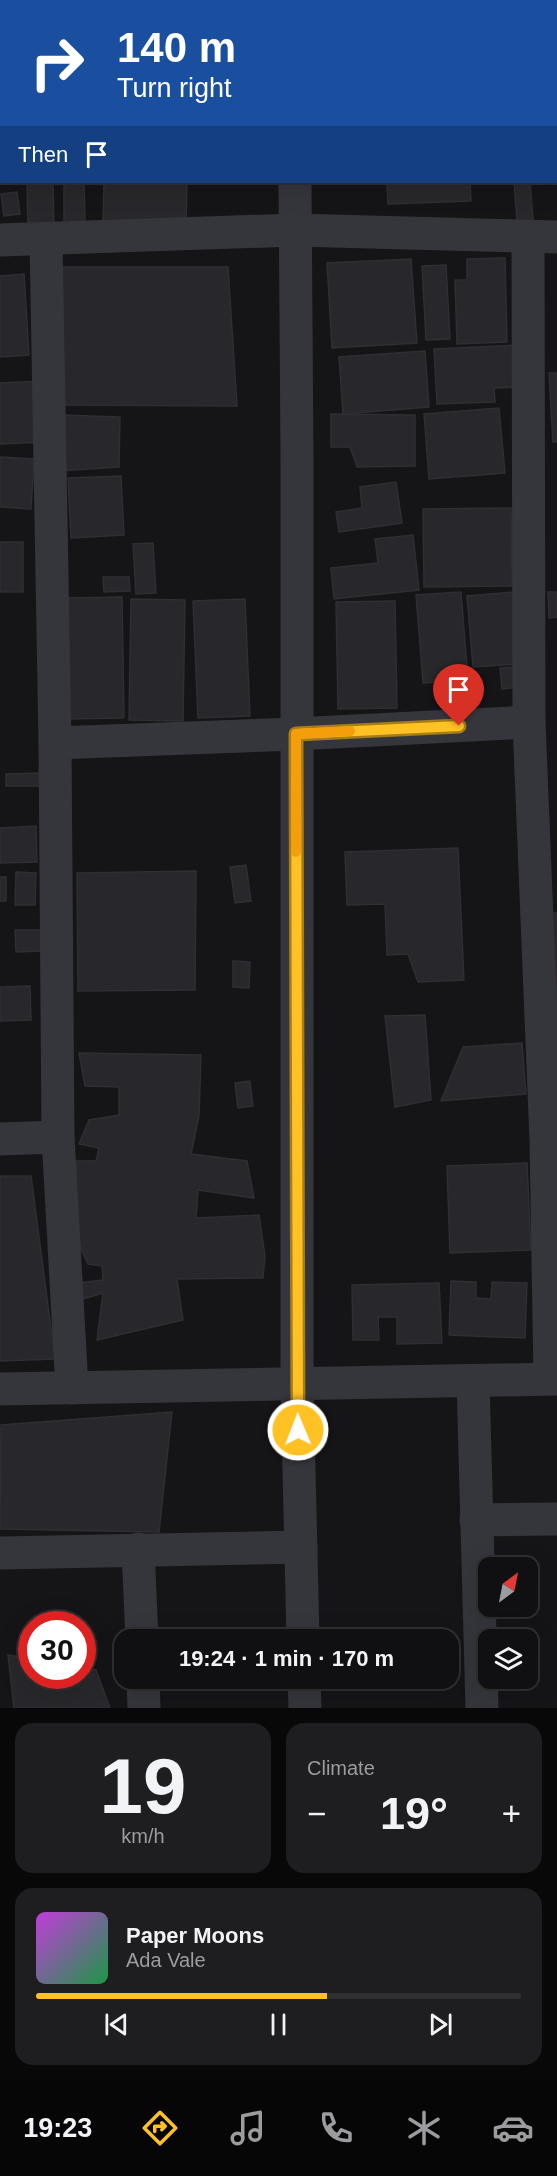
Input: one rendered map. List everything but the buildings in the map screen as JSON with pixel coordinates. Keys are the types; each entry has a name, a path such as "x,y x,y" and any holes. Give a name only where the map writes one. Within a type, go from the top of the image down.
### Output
{"street":[{"path":"295,183 297,1383 303,1629"},
{"path":"0,240 295,230 542,237 529,722 551,1139 554,1379 0,1389"},
{"path":"46,239 55,743 58,1137 72,1388"},
{"path":"55,743 529,722"},
{"path":"0,1139 58,1137"},
{"path":"473,1381 482,1708"},
{"path":"476,1520 557,1519"},
{"path":"0,1553 301,1547"},
{"path":"138,1549 141,1629"},
{"path":"143,1689 144,1708"},
{"path":"304,1689 305,1708"}],"slow traffic":[{"path":"296,852 296,734 350,731"}],"route":[{"path":"298,1430 296,734 459,726"}]}
